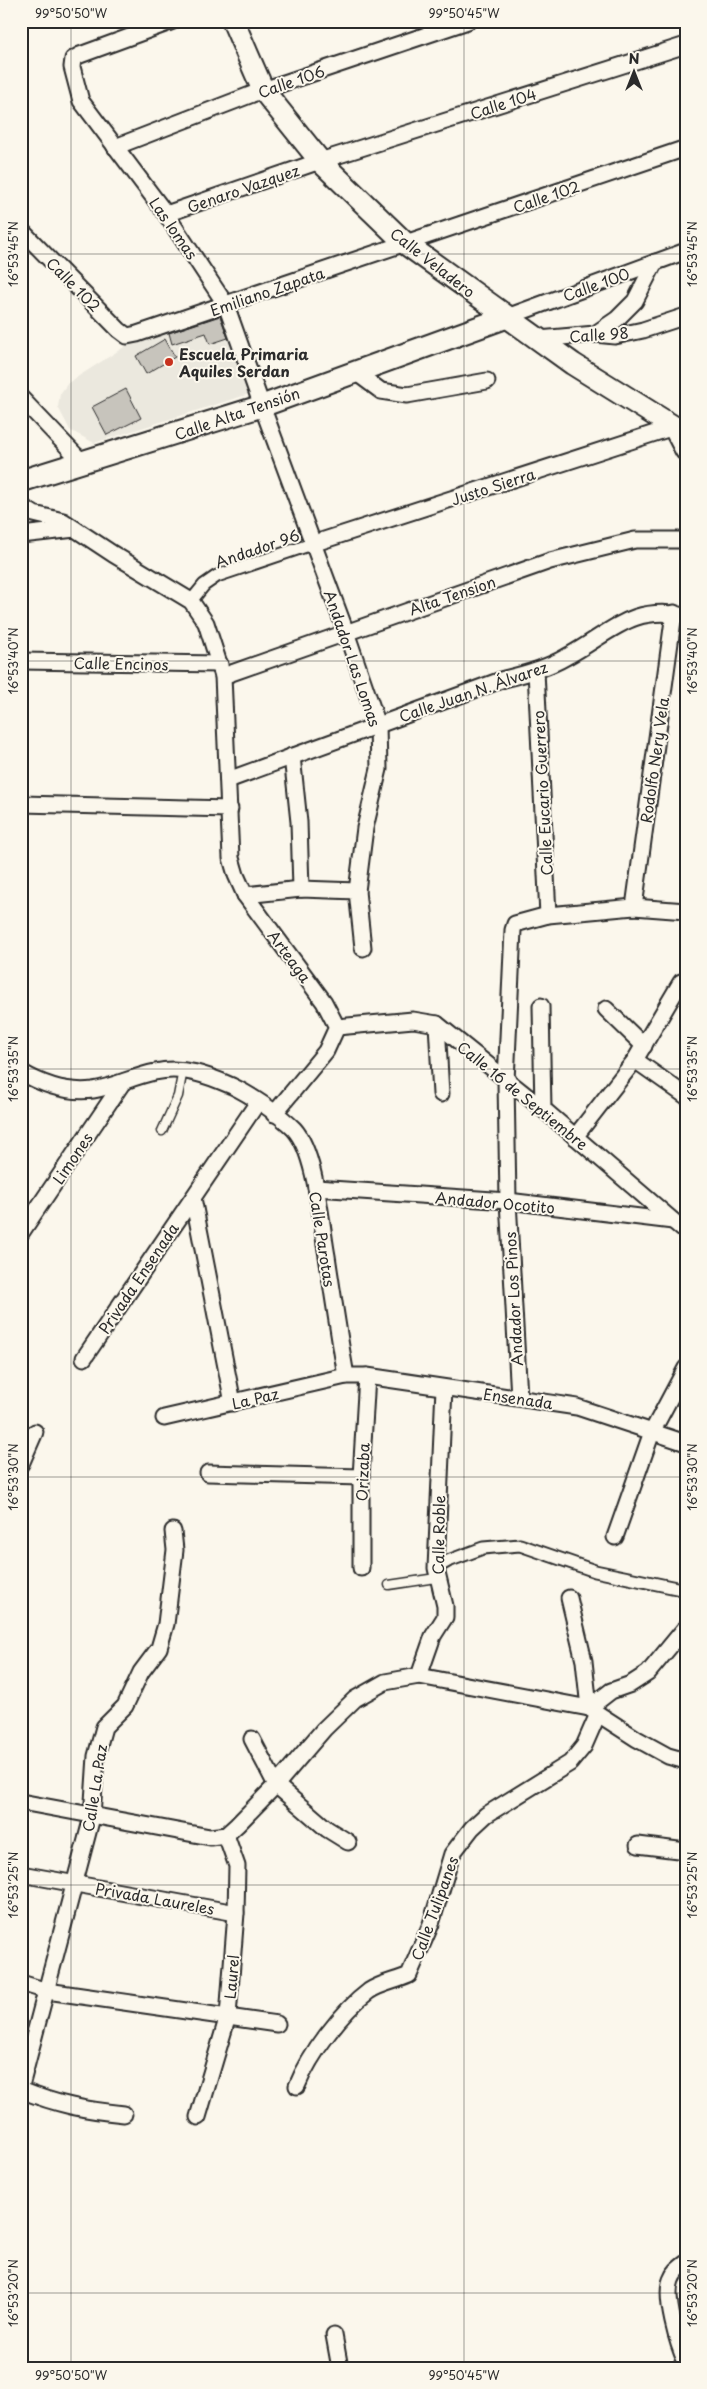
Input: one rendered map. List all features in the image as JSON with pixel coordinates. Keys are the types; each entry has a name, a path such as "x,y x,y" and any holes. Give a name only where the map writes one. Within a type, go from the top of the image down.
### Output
{"main road":[{"name":"Calle Veladero","path":"233,21 263,90 320,161 406,244 573,364 680,425"},
{"name":"Calle Alta Tensión","path":"21,481 262,406 507,317"},
{"path":"680,425 686,450"}],"street":[{"name":"Las lomas","path":"173,21 73,59 72,67 81,101 166,214 226,304 262,406"},
{"name":"Calle 106","path":"115,147 263,90 468,21"},
{"name":"Calle 104","path":"320,161 686,45"},
{"name":"Calle 102","path":"406,244 686,148"},
{"name":"Genaro Vazquez","path":"166,214 320,161"},
{"name":"Calle 102","path":"21,230 127,336"},
{"name":"Emiliano Zapata","path":"127,336 406,244"},
{"name":"Calle 100","path":"507,317 686,251"},
{"path":"595,334 617,319 635,301 655,262"},
{"name":"Calle 98","path":"539,339 595,334 616,336 643,330 686,316"},
{"path":"354,371 381,391 406,395 487,381"},
{"path":"21,398 83,462"},
{"name":"Andador Las Lomas","path":"262,406 346,632 378,725 379,769 365,828 357,891 363,948"},
{"name":"Justo Sierra","path":"312,544 680,425"},
{"path":"21,506 34,514 63,521 191,600"},
{"path":"21,535 75,529"},
{"name":"Alta Tension","path":"222,670 346,632 550,561 635,540 686,540"},
{"name":"Andador 96","path":"191,600 204,585 217,576 312,544"},
{"name":"Arteaga","path":"191,600 206,624 222,670 231,858 236,875 245,895 324,1002 337,1027"},
{"name":"Calle Juan N. Álvarez","path":"228,780 504,679 536,671 565,658 632,617 652,612 680,614"},
{"name":"Rodolfo Nery Vela","path":"634,907 680,614"},
{"name":"Calle Encinos","path":"21,661 222,670"},
{"name":"Calle Eucario Guerrero","path":"536,671 548,915"},
{"path":"292,756 299,822 301,889"},
{"path":"21,804 230,809"},
{"path":"245,895 301,889 357,891"},
{"path":"548,915 634,907 686,911"},
{"name":"Andador Los Pinos","path":"518,1397 508,1201 506,1081 513,930 515,924 548,915"},
{"path":"575,1137 635,1060 684,980"},
{"path":"541,1006 543,1110"},
{"path":"606,1009 644,1046"},
{"path":"274,1114 326,1051 337,1027 413,1020 436,1024 441,1094"},
{"name":"Calle 16 de Septiembre","path":"436,1024 543,1110 686,1232"},
{"path":"635,1060 686,1096"},
{"name":"Calle Parotas","path":"22,1073 44,1084 67,1089 93,1090 155,1072 184,1070 211,1077 258,1102 294,1130 306,1149 316,1188 346,1376"},
{"name":"Limones","path":"21,1233 123,1082"},
{"path":"233,1403 193,1198 258,1102"},
{"name":"Andador Ocotito","path":"316,1188 508,1201 673,1221"},
{"name":"Privada Ensenada","path":"84,1358 193,1198"},
{"path":"616,1537 652,1432 686,1368"},
{"name":"Ensenada","path":"346,1376 367,1376 577,1407 686,1443"},
{"name":"La Paz","path":"164,1418 346,1376"},
{"name":"Orizaba","path":"361,1568 361,1477 367,1376"},
{"name":"Calle Roble","path":"419,1676 433,1636 445,1617 445,1606 436,1573 444,1388"},
{"path":"21,1464 35,1432"},
{"path":"208,1473 361,1477"},
{"name":"Calle La Paz","path":"21,2086 92,1817 96,1756 104,1727 125,1706 141,1672 159,1648 166,1624 175,1550 173,1532"},
{"path":"436,1573 448,1561 483,1548 520,1545 595,1571 686,1590"},
{"path":"569,1598 594,1711"},
{"name":"Calle Tulipanes","path":"297,2086 306,2065 344,2016 370,1991 409,1975 431,1924 452,1854 472,1828 486,1814 570,1764 584,1746 594,1711 611,1691 631,1684 648,1673 686,1627"},
{"path":"21,1802 210,1838 226,1835 276,1785 324,1729 355,1698 385,1682 419,1676 594,1711 637,1739 668,1756 686,1762"},
{"path":"252,1739 276,1785 327,1829 348,1842"},
{"name":"Laurel","path":"198,2117 228,2016 236,1913 237,1866 226,1835"},
{"path":"638,1845 686,1851"},
{"name":"Privada Laureles","path":"21,1874 236,1913"},
{"path":"21,1983 47,1991 277,2024"},
{"path":"21,2090 50,2102 79,2109 124,2114"},
{"path":"681,2266 670,2282 669,2295 677,2342 686,2362"},
{"path":"334,2335 340,2368"}],"lane":[{"path":"162,1132 178,1096 184,1070"},
{"path":"389,1586 436,1573"}],"shaded area":[{"name":"Escuela Primaria Aquiles Serdan","path":"220,312 249,394 94,443 70,430 58,407 60,394 68,383 135,340"}],"building":[{"path":"220,316 228,338 210,344 206,333 172,344 169,333"},
{"path":"165,339 175,357 146,374 136,356"},
{"path":"126,389 141,418 107,435 92,407"}],"place":[{"name":"Escuela Primaria Aquiles Serdan","path":"169,362"}]}
